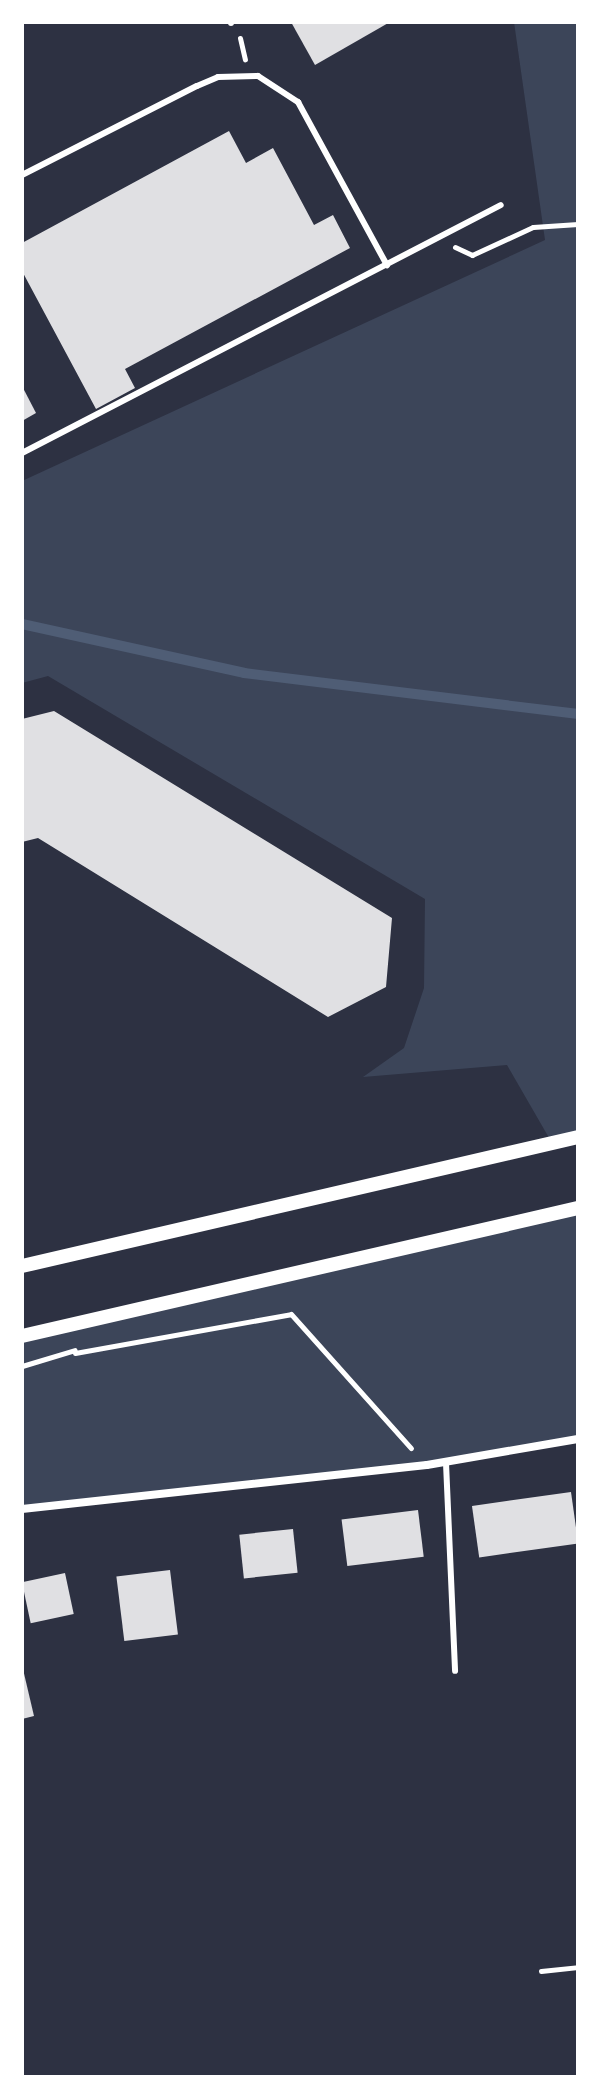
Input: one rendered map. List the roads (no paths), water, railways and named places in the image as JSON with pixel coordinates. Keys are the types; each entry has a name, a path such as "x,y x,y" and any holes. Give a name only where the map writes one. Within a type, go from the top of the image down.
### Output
{"street":[{"path":"22,1266 578,1137"},
{"path":"22,1336 578,1208"},
{"path":"22,1509 446,1463 578,1439"}],"lane":[{"path":"22,175 197,86 246,75 281,87 298,102 387,265"},
{"path":"22,453 501,205"},
{"path":"446,1463 455,1671"}],"waterway":[{"path":"22,624 244,673 578,714"}]}
